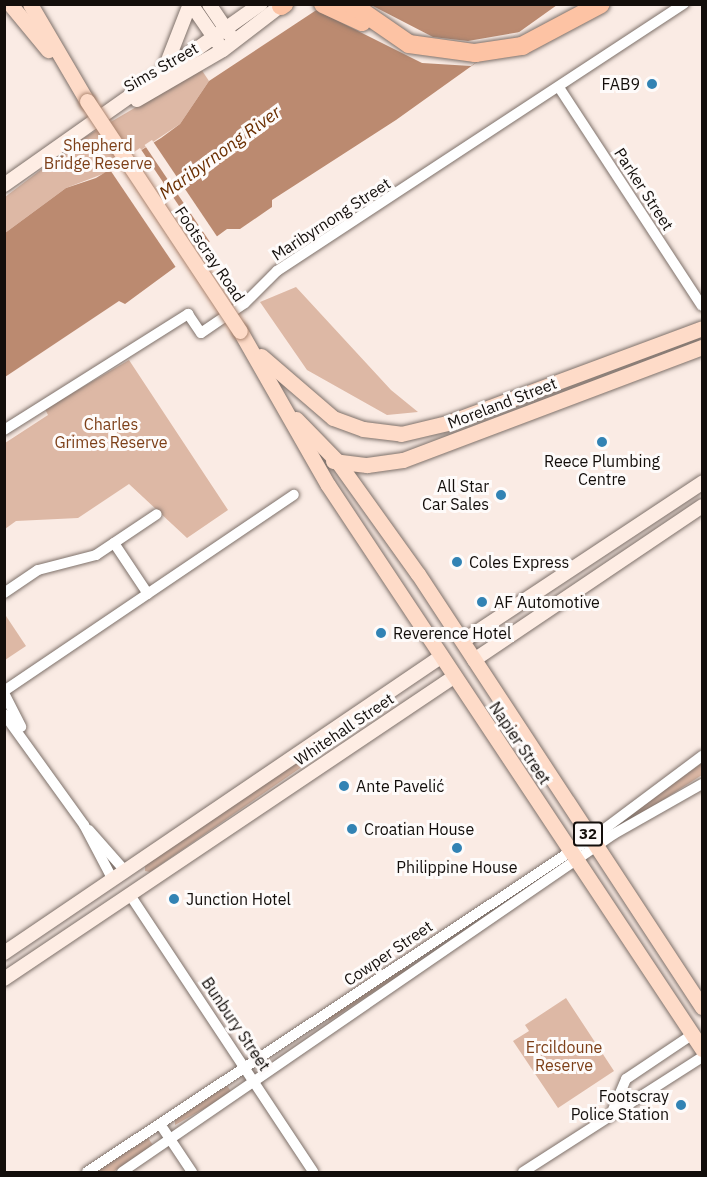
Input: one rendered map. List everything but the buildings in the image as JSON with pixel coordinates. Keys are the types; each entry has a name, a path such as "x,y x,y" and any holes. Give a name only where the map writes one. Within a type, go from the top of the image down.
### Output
{"highway":[{"path":"323,4 396,38 437,52 500,50 545,37 601,4"},
{"path":"351,4 396,38"}],"main road":[{"name":"Footscray Road","path":"10,4 64,68 87,101 243,336 310,455"},
{"name":"Footscray Road","path":"30,4 64,68"},
{"name":"Sims Street","path":"4,185 102,119 229,46 220,33 191,4"},
{"path":"161,75 183,33 191,4"},
{"name":"Sims Street","path":"209,4 220,33"},
{"path":"241,4 259,4"},
{"path":"220,33 259,4"},
{"path":"229,46 283,5"},
{"name":"Sims Street","path":"102,119 220,33"},
{"name":"Sims Street","path":"4,177 50,153"},
{"name":"Moreland Street","path":"327,414 374,432 415,432 702,328"},
{"name":"Footscray Road","path":"243,336 327,414"},
{"path":"601,363 609,370 654,354 695,348"},
{"name":"Moreland Street","path":"310,455 337,461 376,465 403,460 695,348"},
{"name":"Footscray Road","path":"287,411 337,461"},
{"name":"Napier Street","path":"310,455 574,856 698,1031 702,1050"},
{"name":"Napier Street","path":"337,461 463,641 702,1007"},
{"name":"Whitehall Street","path":"4,953 463,641 702,483"},
{"name":"Whitehall Street","path":"4,979 455,676 474,660 702,506"},
{"path":"387,693 400,713"},
{"name":"Bunbury Street","path":"126,872 130,895"},
{"name":"Bunbury Street","path":"113,880 130,895"}],"street":[{"name":"Maribyrnong Street","path":"4,430 188,314 201,333 245,303 270,276 560,89 684,4"},
{"name":"Parker Street","path":"560,89 702,306"},
{"path":"6,687 294,495"},
{"path":"4,593 38,570 96,555 157,514"},
{"path":"114,543 148,594"},
{"name":"Bunbury Street","path":"6,687 29,743"},
{"name":"Bunbury Street","path":"4,714 29,743 84,825 113,880"},
{"name":"Cowper Street","path":"122,1173 515,906 574,856 702,756"},
{"name":"Cowper Street","path":"593,842 702,783"},
{"name":"Bunbury Street","path":"84,825 126,872"},
{"name":"Cowper Street","path":"87,1173 505,892 574,856"},
{"path":"505,892 515,906"},
{"name":"Bunbury Street","path":"130,895 314,1173"},
{"path":"411,955 421,970"},
{"path":"316,1019 327,1034"},
{"path":"612,1112 626,1079 698,1031"},
{"path":"523,1173 612,1112 702,1057"},
{"path":"160,1124 192,1173"}],"green space":[{"name":"Shepherd Bridge Reserve","path":"201,69 209,81 180,124 108,172 66,188 5,233 5,197 80,140"},
{"path":"296,287 391,390 418,412 387,415 307,370 260,302"},
{"name":"Charles Grimes Reserve","path":"129,360 228,510 187,538 129,484 78,518 16,521 5,529 5,443 48,415 45,409"},
{"path":"4,613 26,646 5,660 4,660"},
{"path":"387,708 150,872 145,871 145,865 297,763"},
{"path":"702,763 702,775 627,823 627,816"},
{"path":"406,965 410,968 329,1021 328,1018"},
{"name":"Ercildoune Reserve","path":"566,998 614,1071 558,1108 513,1041 529,1031 525,1025"},
{"path":"226,1084 232,1093 175,1125 175,1120"},
{"path":"148,1138 153,1145 113,1172 95,1172"}],"water":[{"name":"Maribyrnong River","path":"324,5 557,5 396,120 272,200 272,207 240,229 227,229 125,304 119,301 5,377 5,233 66,188 96,178 161,138 180,124 209,81"}],"pier":[{"path":"318,4 371,5 433,37 468,41 520,32 471,66 422,63 312,8"},
{"path":"152,140 219,239 211,244 145,145"},
{"path":"140,148 207,247 176,267 109,169"}],"place":[{"name":"FAB9","path":"652,84"},
{"name":"Reece Plumbing Centre","path":"602,442"},
{"name":"All Star Car Sales","path":"501,495"},
{"name":"Coles Express","path":"457,562"},
{"name":"AF Automotive","path":"482,602"},
{"name":"Reverence Hotel","path":"381,633"},
{"name":"Ante Pavelić","path":"344,786"},
{"name":"Croatian House","path":"352,829"},
{"name":"Philippine House","path":"457,848"},
{"name":"Junction Hotel","path":"174,899"},
{"name":"Footscray Police Station","path":"681,1105"}]}
